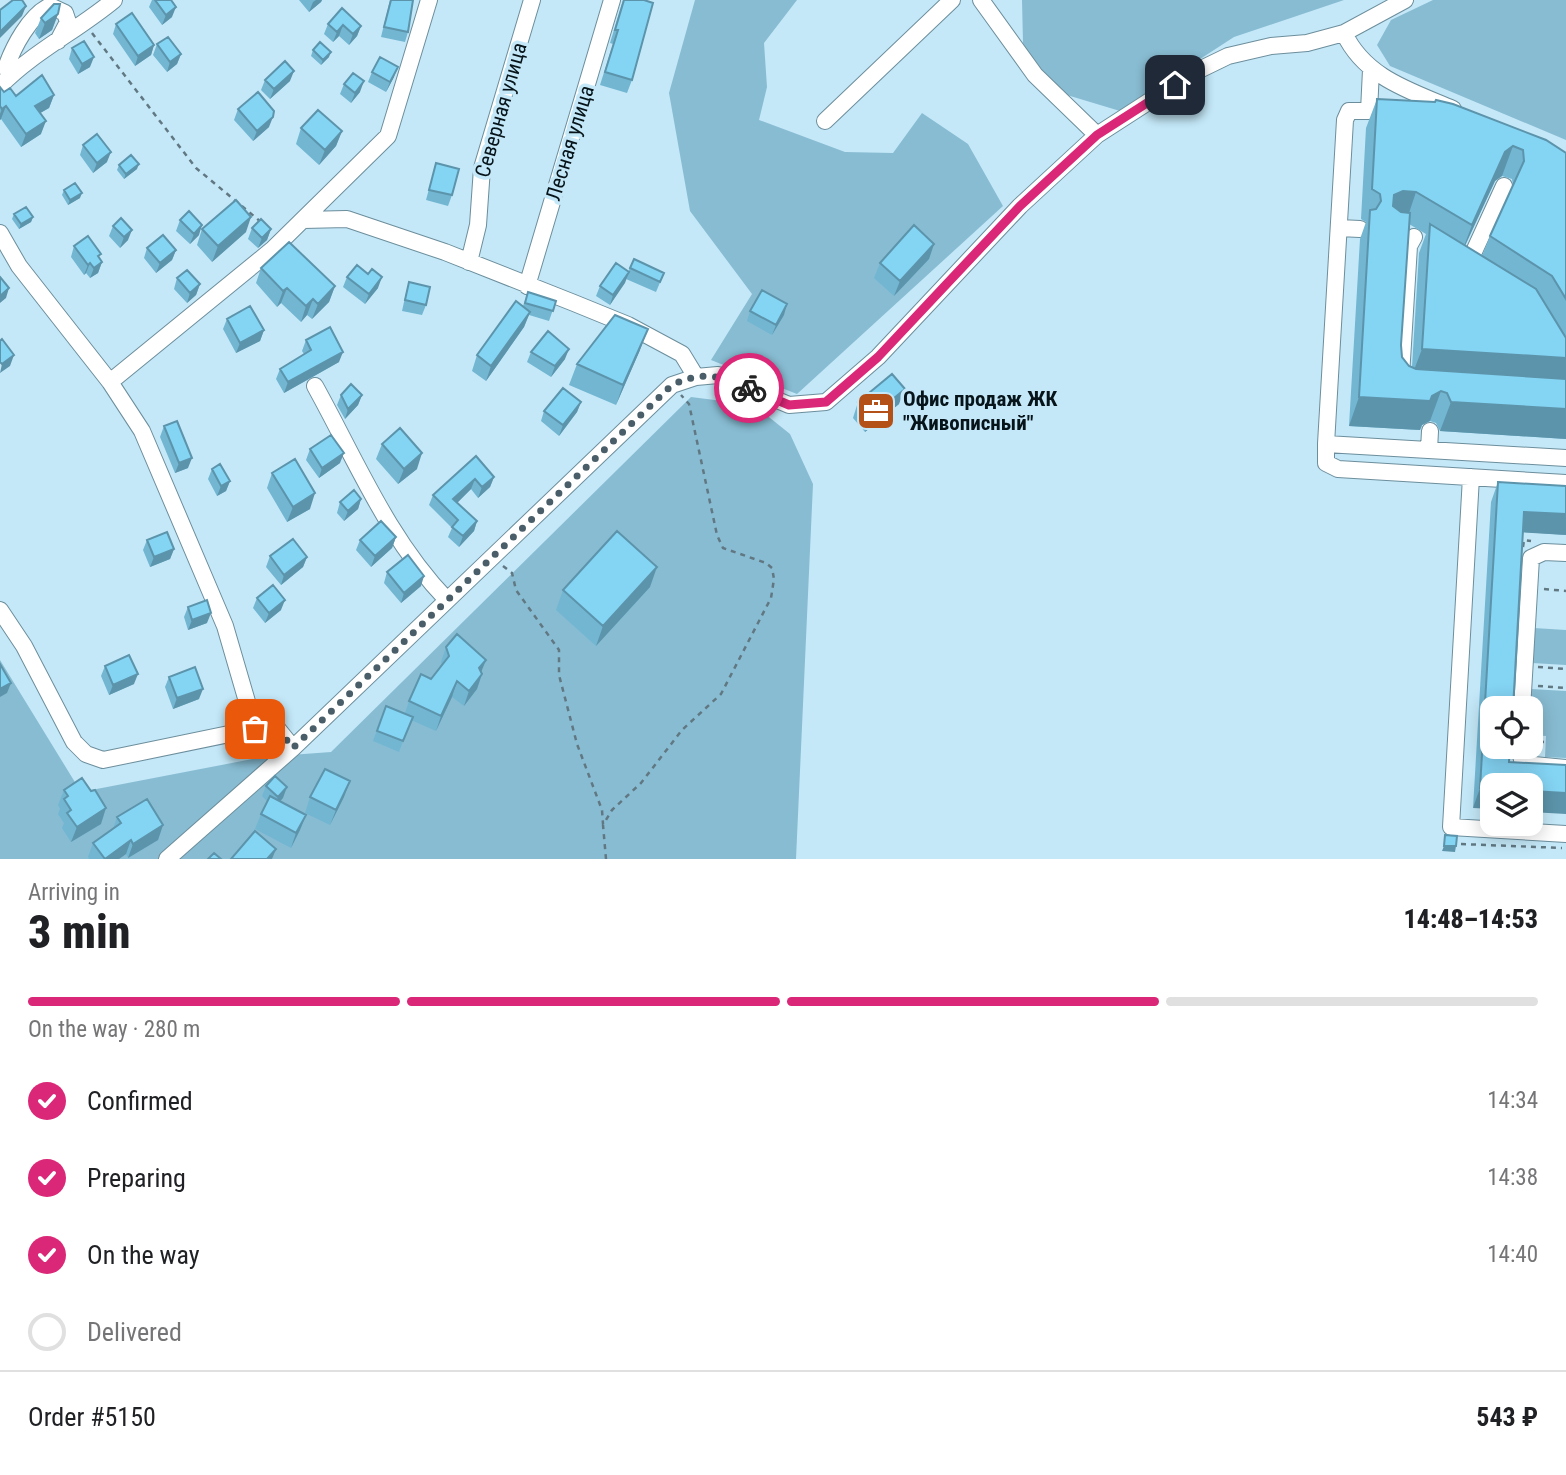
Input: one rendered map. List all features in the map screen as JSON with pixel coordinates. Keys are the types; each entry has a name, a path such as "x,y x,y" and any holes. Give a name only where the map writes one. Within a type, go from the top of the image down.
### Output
{"street":[{"path":"0,86 12,73 85,24 114,0"},
{"path":"110,382 273,249 388,136 429,0"},
{"name":"Северная улица","path":"469,262 478,225 482,168 532,0"},
{"name":"Лесная улица","path":"527,286 612,0"},
{"path":"825,121 953,0"},
{"path":"981,0 1035,75 1097,135"},
{"path":"167,859 293,748 672,385 696,377 718,375 789,405 826,402 878,357 1020,206 1097,135 1193,73 1228,56 1271,46 1307,43 1344,33 1405,0"},
{"path":"12,73 6,68 10,57 41,5 65,13 68,22 65,32 54,46"},
{"path":"1344,33 1356,55 1371,71 1472,117"},
{"path":"1371,71 1375,111 1349,111 1346,114 1326,463 1331,468 1566,483"},
{"path":"1466,270 1504,186"},
{"path":"327,196 340,219"},
{"path":"303,220 340,219 469,262 628,325 682,354 696,377"},
{"path":"1339,228 1360,229"},
{"path":"0,233 19,266 110,382 142,431 226,626 255,729"},
{"path":"1413,237 1409,246 1401,377 1406,388 1413,389"},
{"path":"315,386 379,507 429,581 447,600"},
{"path":"1429,450 1430,431"},
{"path":"1326,444 1566,458"},
{"path":"1471,477 1451,827 1566,834"},
{"path":"1523,696 1531,558 1544,552 1566,553"},
{"path":"0,610 24,646 74,742 86,754 103,760 255,729 277,728 293,748"},
{"path":"1522,759 1523,764 1566,768"}],"path":[{"path":"85,24 196,168 264,224"},
{"path":"603,825 612,810 641,783 682,730 722,694 771,598 774,579 772,568 766,563 723,548 701,469 698,439 689,404 672,385"},
{"path":"493,556 512,573 516,590 559,650 559,675 577,744 602,810 606,859"},
{"path":"1537,589 1566,591"},
{"path":"1536,667 1566,669"},
{"path":"1535,686 1566,688"}],"shaded area":[{"path":"695,0 797,0 764,43 767,87 759,120 845,152 893,153 922,113 968,144 1003,206 797,394 711,360 752,294 690,211 669,93"},
{"path":"1022,0 1344,0 1234,37 1120,111 1047,89 1023,43"},
{"path":"1433,0 1566,0 1566,140 1390,66 1377,45 1391,20"},
{"path":"691,397 754,405 790,434 813,484 796,859 0,859 0,660 81,792 263,757 331,752"},
{"path":"1534,628 1566,630 1566,665 1532,663"},
{"path":"1531,689 1566,691 1566,758 1545,757 1543,696 1531,696"}],"building":[{"path":"13,0 22,0 26,6 0,32 0,10"},
{"path":"155,0 171,0 176,7 166,15"},
{"path":"391,0 413,0 408,32 384,27"},
{"path":"624,0 653,3 632,80 605,72"},
{"path":"54,4 60,4 58,14 45,23 41,18"},
{"path":"342,8 361,26 353,34 343,25 337,32 328,24"},
{"path":"132,13 154,45 138,56 116,24"},
{"path":"168,37 181,54 170,62 157,44"},
{"path":"84,41 94,57 82,64 72,48"},
{"path":"320,42 331,52 323,60 313,50"},
{"path":"380,57 398,67 390,82 372,72"},
{"path":"285,61 294,71 274,89 265,80"},
{"path":"353,73 364,81 355,93 344,84"},
{"path":"42,75 54,95 35,106 46,121 26,134 6,106 2,109 0,106 0,87 4,92 10,88 16,96"},
{"path":"258,92 274,111 273,117 257,131 238,109"},
{"path":"1377,99 1436,100 1453,104 1546,140 1566,153 1566,299 1552,276 1490,236 1524,161 1523,150 1513,146 1505,152 1472,225 1416,192 1403,191 1394,195 1393,206 1401,212 1410,213 1401,345 1402,357 1409,366 1416,369 1566,379 1566,409 1451,402 1447,393 1441,391 1432,396 1430,401 1359,397 1370,210 1376,209 1381,201 1380,194 1372,189"},
{"path":"318,110 342,131 325,150 301,128"},
{"path":"97,134 111,152 97,163 83,145"},
{"path":"131,155 139,164 126,174 119,165"},
{"path":"436,163 459,169 452,195 429,190"},
{"path":"75,183 82,193 70,200 64,190"},
{"path":"236,200 251,217 218,246 202,229"},
{"path":"26,207 33,217 21,224 14,214"},
{"path":"189,211 202,225 194,234 180,220"},
{"path":"121,218 132,230 124,237 113,226"},
{"path":"261,219 271,229 262,238 252,228"},
{"path":"1430,224 1536,289 1566,338 1566,358 1422,349"},
{"path":"914,225 934,244 900,281 880,263"},
{"path":"163,235 176,250 160,263 147,248"},
{"path":"88,236 101,254 98,256 102,262 94,268 90,263 88,265 74,246"},
{"path":"289,242 335,286 318,304 313,299 306,306 287,288 283,291 261,268"},
{"path":"634,259 664,273 660,282 630,268"},
{"path":"616,263 629,272 613,295 600,286"},
{"path":"357,265 368,274 372,269 382,277 369,294 347,277"},
{"path":"187,270 200,284 190,293 177,278"},
{"path":"0,277 9,288 0,296"},
{"path":"409,282 430,287 426,305 405,300"},
{"path":"762,290 787,304 776,325 750,311"},
{"path":"528,292 556,301 553,311 525,303"},
{"path":"516,301 530,312 491,366 477,355"},
{"path":"250,306 264,330 240,343 227,319"},
{"path":"615,315 648,329 623,385 577,364"},
{"path":"330,327 343,352 288,382 280,369 311,350 306,340"},
{"path":"548,331 569,349 555,366 531,352"},
{"path":"2,339 14,355 2,364 0,341"},
{"path":"892,374 905,389 871,417 858,402"},
{"path":"351,384 362,395 348,409 341,395"},
{"path":"563,388 581,402 563,425 544,411"},
{"path":"177,421 192,458 179,463 164,426"},
{"path":"400,428 422,453 404,469 382,444"},
{"path":"331,435 344,453 322,468 310,449"},
{"path":"476,456 494,477 482,487 475,479 453,499 477,521 463,536 452,527 458,520 433,495"},
{"path":"295,459 315,493 293,507 272,473"},
{"path":"220,464 230,481 221,486 212,469"},
{"path":"1498,482 1566,486 1566,514 1524,512 1514,696 1485,696"},
{"path":"354,490 361,499 348,511 340,502"},
{"path":"381,521 396,537 375,556 360,540"},
{"path":"617,531 657,567 603,626 563,590"},
{"path":"167,532 174,549 154,557 147,540"},
{"path":"293,539 307,557 284,575 270,556"},
{"path":"408,555 424,576 404,593 387,572"},
{"path":"273,585 285,600 269,613 257,598"},
{"path":"207,600 211,613 192,620 188,607"},
{"path":"457,634 486,660 479,668 482,674 469,691 457,681 441,716 409,701 421,674 431,679 449,656 446,647"},
{"path":"129,655 138,674 113,685 105,666"},
{"path":"0,664 11,683 0,689"},
{"path":"195,667 203,689 177,698 169,677"},
{"path":"386,706 413,717 403,741 377,731"},
{"path":"1482,759 1566,765 1566,793 1543,792 1543,773 1481,773"},
{"path":"325,769 350,781 336,810 310,797"},
{"path":"275,776 287,787 278,797 266,786"},
{"path":"82,778 91,791 95,790 106,808 77,827 67,813 71,810 64,799 68,796 64,790"},
{"path":"270,796 306,815 296,833 261,814"},
{"path":"147,799 163,825 133,844 131,840 105,859 93,843 121,823 117,817"},
{"path":"255,831 276,849 267,859 231,859"},
{"path":"1445,835 1457,836 1456,846 1444,846"},
{"path":"214,853 221,859 208,859"}],"way so far":[{"path":"255,729 277,728 293,748 672,385 682,380 718,375 749,388"}],"place":[{"name":"Офис продаж ЖК \"Живописный\"","path":"876,411"}],"route":[{"path":"749,388 789,405 826,402 878,357 1020,206 1097,135 1175,85"}]}
